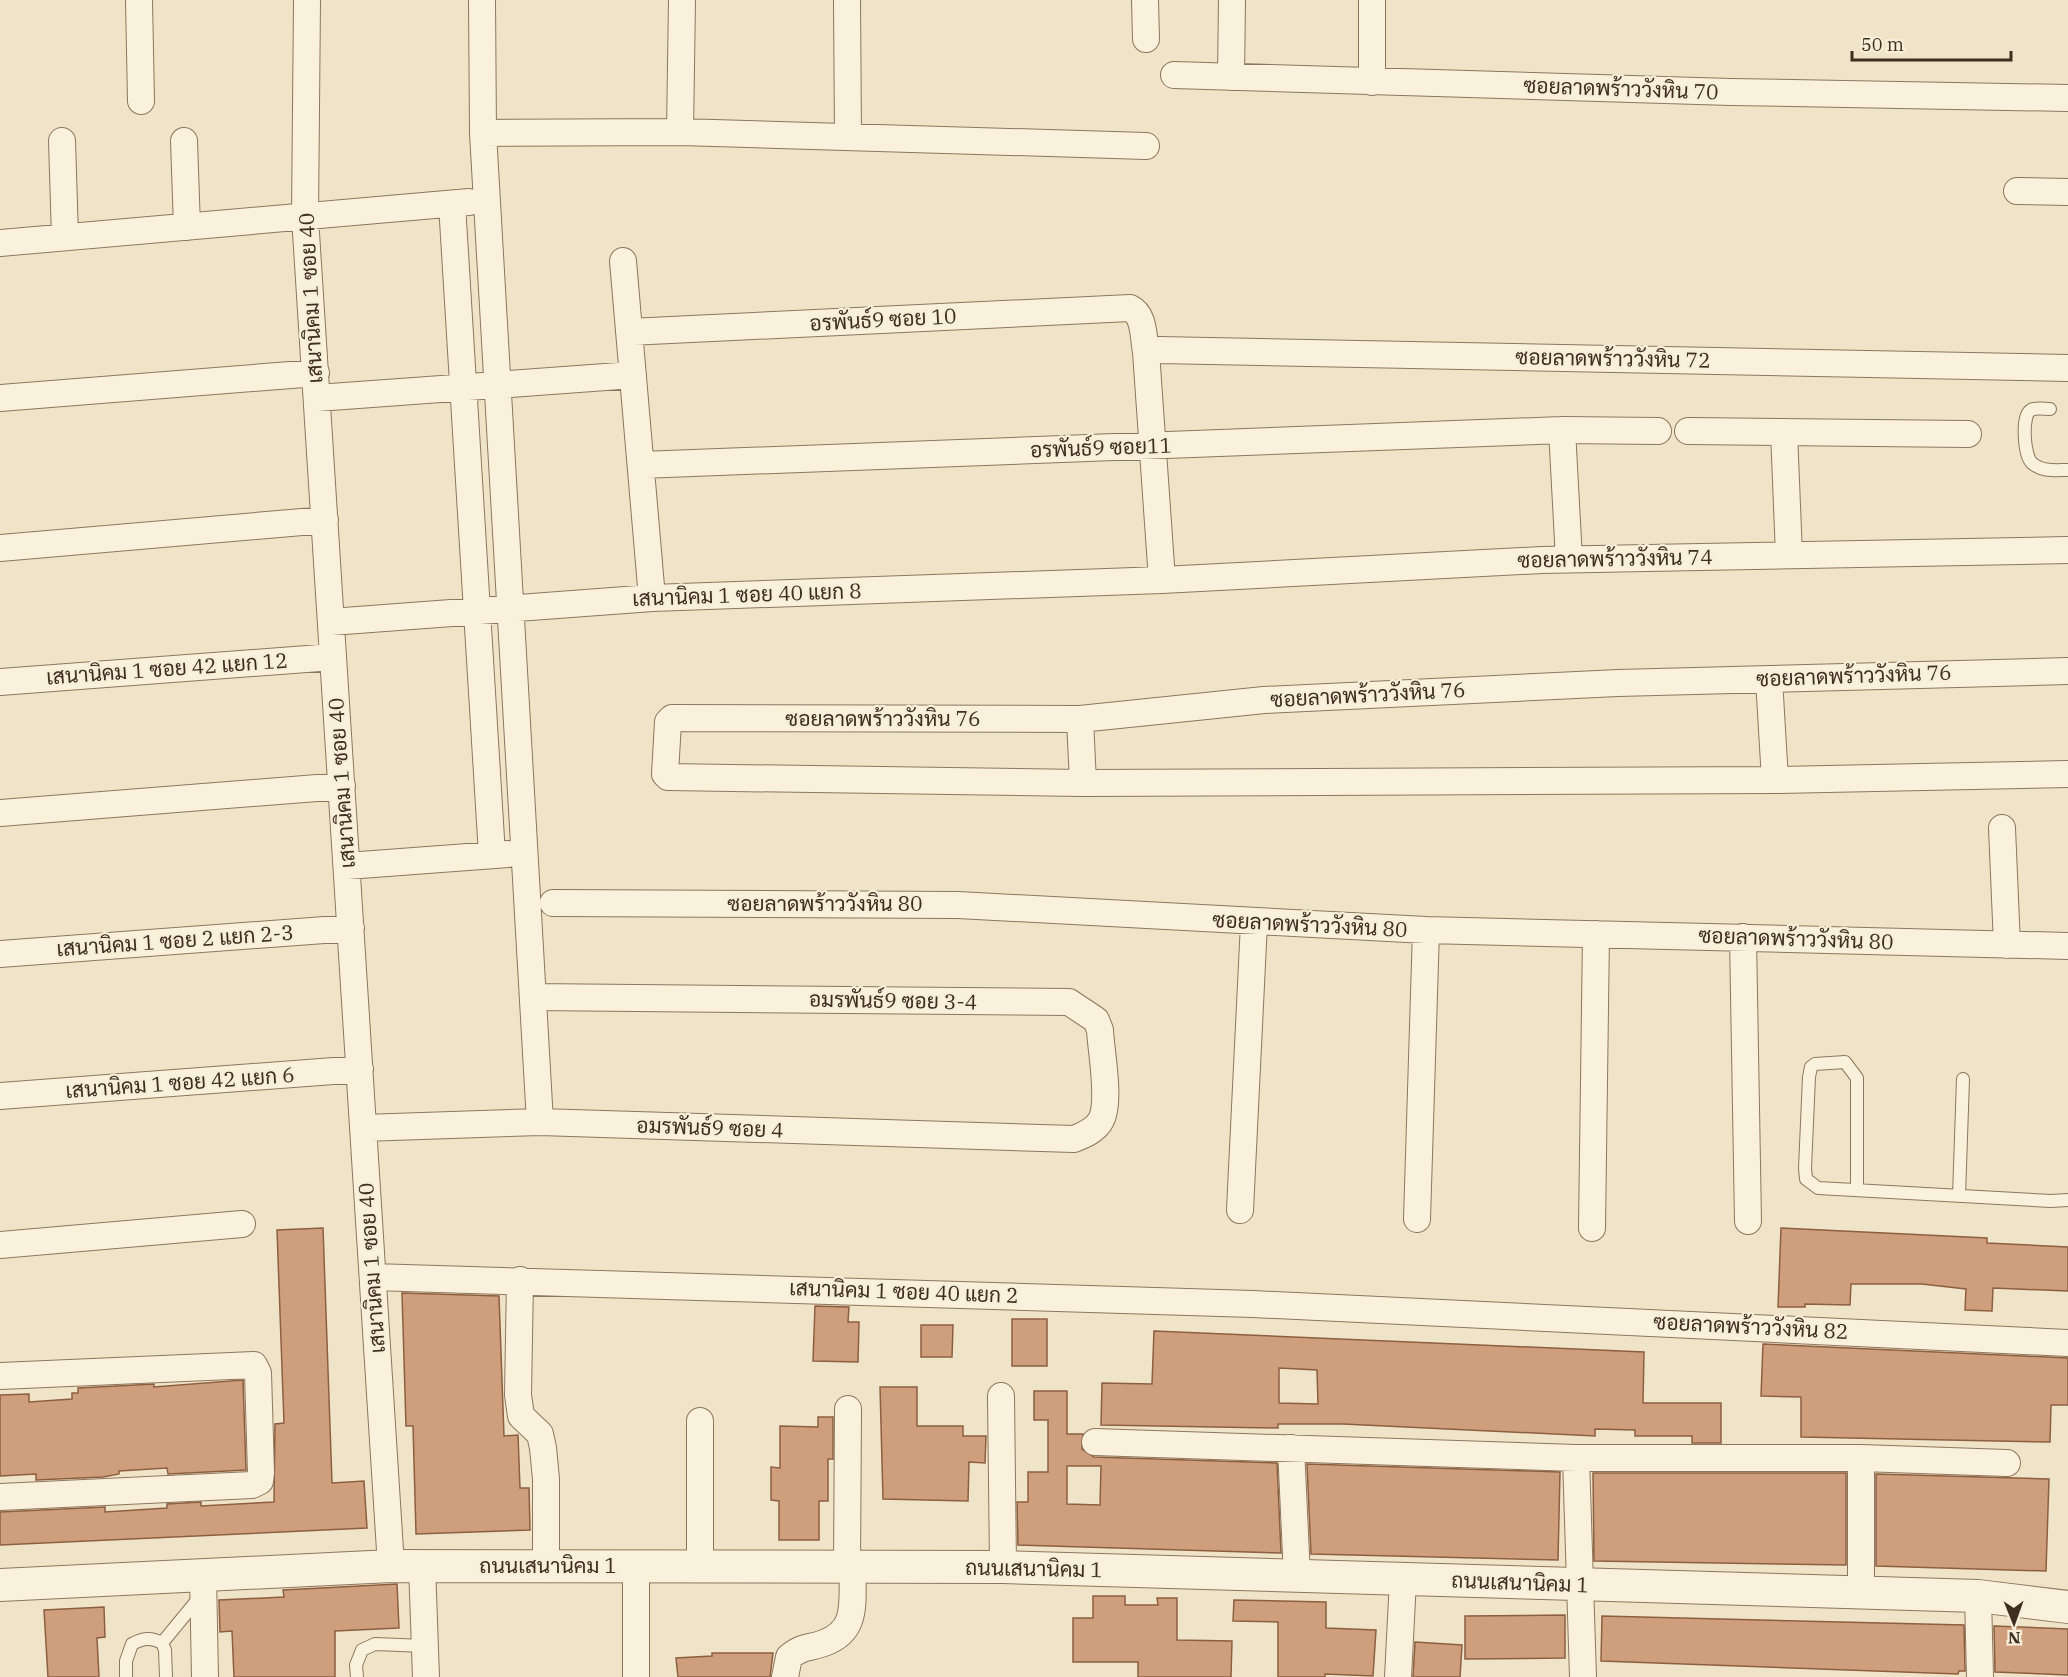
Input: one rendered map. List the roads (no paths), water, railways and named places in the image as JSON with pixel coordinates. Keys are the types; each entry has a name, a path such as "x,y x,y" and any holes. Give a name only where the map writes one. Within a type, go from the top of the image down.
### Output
{"street":[{"path":"139,0 141,101"},
{"name":"เสนานิคม 1 ซอย 40","path":"307,0 305,217 391,1566"},
{"path":"482,0 483,133 540,1122"},
{"path":"680,132 682,0"},
{"path":"847,0 848,137"},
{"path":"1145,0 1146,39"},
{"path":"1231,77 1232,0"},
{"path":"1372,0 1372,82"},
{"name":"ซอยลาดพร้าววังหิน 70","path":"1174,75 1372,82 2068,98"},
{"path":"483,133 680,132 1146,146"},
{"path":"62,141 65,237"},
{"path":"184,141 187,227"},
{"path":"2017,191 2068,192"},
{"path":"0,243 487,201"},
{"path":"452,204 492,855"},
{"path":"623,261 652,598"},
{"name":"อรพันธ์9 ซอย 10","path":"629,332 1118,309 1136,311 1140,318 1146,352 1151,446"},
{"name":"ซอยลาดพร้าววังหิน 72","path":"1159,350 2068,368"},
{"path":"0,398 316,386 463,387 633,375"},
{"path":"1562,430 1569,560"},
{"name":"อรพันธ์9 ซอย11","path":"640,465 1562,430 1658,431"},
{"path":"1688,431 1968,434"},
{"path":"1784,432 1789,555"},
{"path":"1151,446 1162,580"},
{"path":"0,548 325,520"},
{"name":"ซอยลาดพร้าววังหิน 74","path":"1162,580 1569,560 2068,550"},
{"name":"เสนานิคม 1 ซอย 40 แยก 8","path":"332,622 652,598 1162,580"},
{"name":"เสนานิคม 1 ซอย 42 แยก 12","path":"0,682 333,657"},
{"name":"ซอยลาดพร้าววังหิน 76","path":"1083,783 666,777 669,719 1080,719 1264,700 1769,679 2068,671"},
{"path":"1769,679 1775,780"},
{"path":"1080,719 1083,783 1775,780 1964,774 2068,774"},
{"path":"0,813 342,786"},
{"path":"2002,828 2007,945"},
{"path":"347,866 525,854"},
{"name":"ซอยลาดพร้าววังหิน 80","path":"553,903 958,905 1254,923 1426,930 1743,936 2068,946"},
{"path":"1240,1210 1254,923"},
{"name":"เสนานิคม 1 ซอย 2 แยก 2-3","path":"0,954 351,928"},
{"path":"1417,1219 1426,930"},
{"path":"1592,1228 1596,934"},
{"path":"1743,936 1748,1221"},
{"name":"อมรพันธ์9 ซอย 3-4","path":"533,997 1069,1002 1092,1016 1100,1030 1105,1107 1101,1121 1089,1132 1074,1139 1058,1139"},
{"name":"เสนานิคม 1 ซอย 42 แยก 6","path":"0,1096 360,1069"},
{"name":"อมรพันธ์9 ซอย 4","path":"363,1128 540,1122 1058,1139"},
{"path":"0,1245 242,1224"},
{"name":"เสนานิคม 1 ซอย 40 แยก 2","path":"373,1277 520,1280 1434,1312"},
{"path":"520,1280 518,1395 521,1416 540,1434 543,1448 546,1479 546,1566"},
{"name":"ซอยลาดพร้าววังหิน 82","path":"1434,1312 2068,1342"},
{"path":"0,1376 244,1363 254,1365 258,1373 261,1473 260,1481 252,1485 0,1497"},
{"path":"1001,1396 1004,1567"},
{"path":"785,1677 789,1656 803,1646 820,1644 839,1637 850,1625 848,1409"},
{"path":"700,1421 700,1566"},
{"path":"1095,1442 1576,1458 1861,1458 2007,1463"},
{"path":"1291,1448 1297,1576"},
{"path":"1576,1458 1582,1677"},
{"path":"1861,1458 1861,1593"},
{"path":"422,1565 426,1677"},
{"name":"ถนนเสนานิคม 1","path":"0,1585 203,1583 422,1565 1004,1567 1978,1596 2068,1607"},
{"path":"636,1566 636,1677"},
{"path":"1398,1677 1403,1580"},
{"path":"203,1583 205,1677"},
{"path":"1978,1596 1980,1677"}],"lane":[{"path":"2050,409 2033,409 2028,413 2025,420 2026,452 2032,464 2043,470 2068,470"},
{"path":"1857,1191 1857,1078 1845,1062 1815,1064 1811,1067 1809,1077 1806,1179 1818,1188 1857,1191 1959,1196 2068,1200"},
{"path":"1959,1196 1963,1078"},
{"path":"162,1643 203,1583"},
{"path":"126,1677 126,1661 132,1644 145,1639 162,1643"},
{"path":"162,1643 165,1650 166,1677"},
{"path":"357,1677 356,1665 362,1650 375,1644 425,1646"}]}
